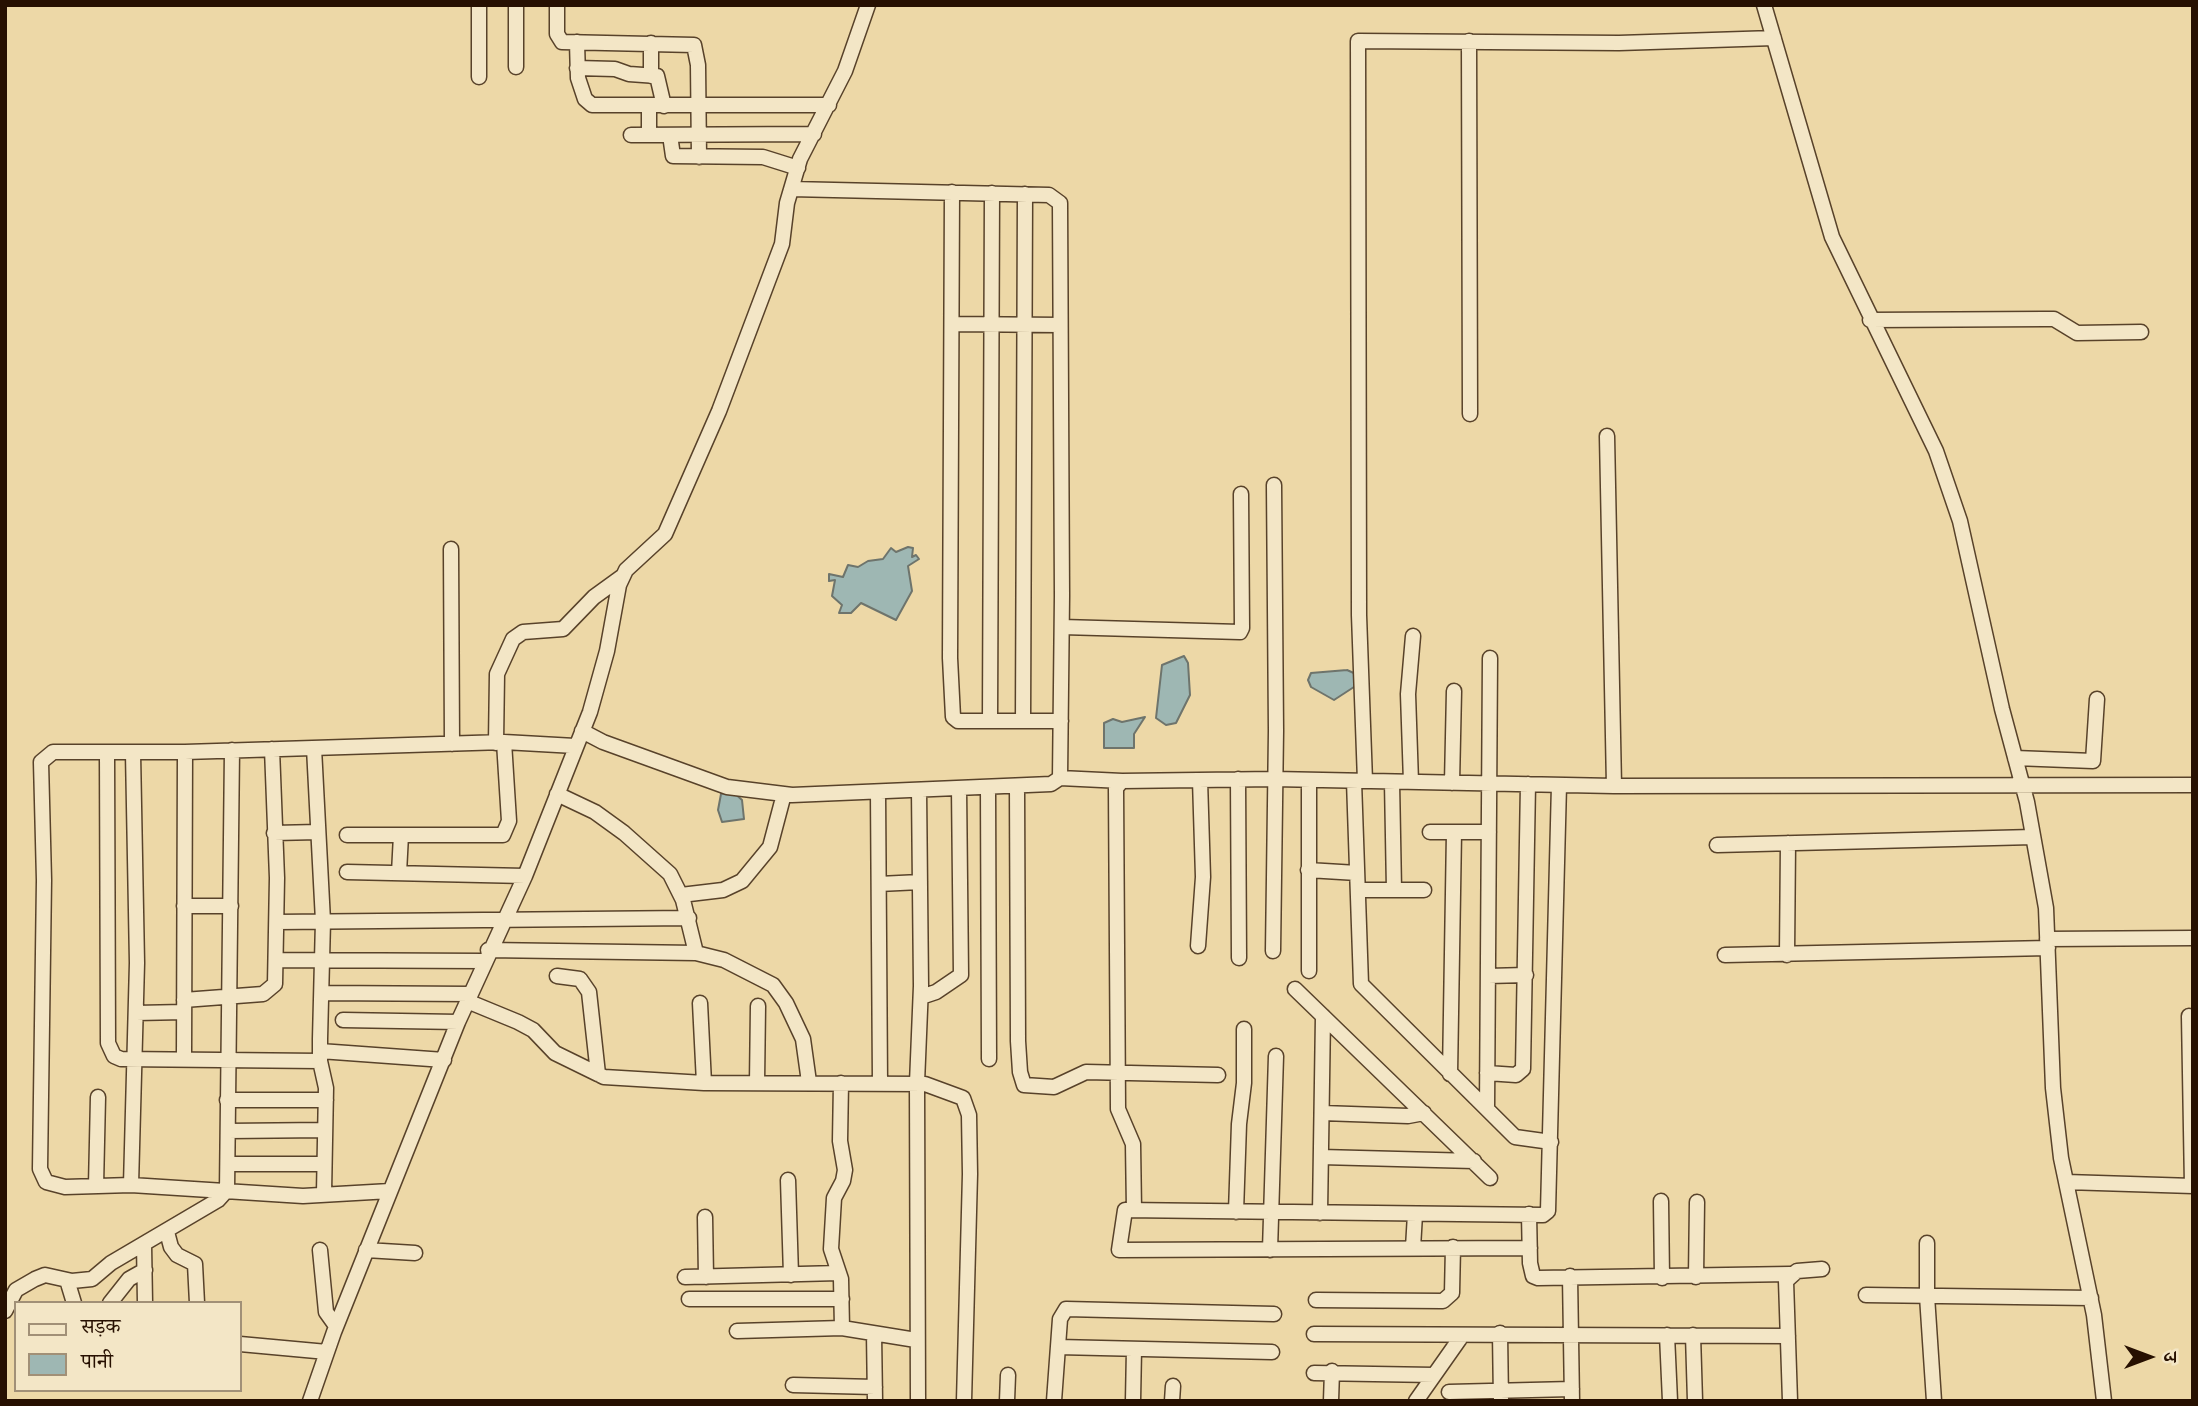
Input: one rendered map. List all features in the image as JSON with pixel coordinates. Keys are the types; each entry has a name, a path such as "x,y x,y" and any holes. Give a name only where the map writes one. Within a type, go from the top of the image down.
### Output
{"street":[{"path":"479,5 479,77"},
{"path":"516,5 516,67"},
{"path":"557,5 559,40 688,43 697,49 699,157"},
{"path":"346,835 503,835 509,821 500,742 497,674 513,639 523,632 562,629 594,597 623,576 665,534 719,411 782,244 791,189 798,168 845,71 868,5"},
{"path":"1765,5 1828,228 1870,320 1936,451 1960,521 2033,837 2046,908 2053,1088 2066,1182 2091,1298 2104,1401"},
{"path":"1551,1142 1515,1137 1361,984 1357,873 1359,41 1619,43 1774,38"},
{"path":"1469,41 1470,414"},
{"path":"577,42 577,68 585,99 592,105 829,106"},
{"path":"618,43 618,70"},
{"path":"651,43 651,76"},
{"path":"577,68 618,70 659,79 657,106 649,135"},
{"path":"631,135 814,134"},
{"path":"670,135 673,156 764,157 798,168"},
{"path":"791,189 1049,195 1060,203 1060,778"},
{"path":"951,192 952,712 957,721 1061,722"},
{"path":"990,721 992,193"},
{"path":"1023,721 1025,194"},
{"path":"1870,320 2044,318 2054,319 2077,333 2141,332"},
{"path":"951,324 1060,324"},
{"path":"1608,436 1614,786"},
{"path":"1273,951 1274,485"},
{"path":"1062,627 1240,632 1241,494"},
{"path":"451,550 452,744"},
{"path":"313,1400 336,1326 366,1250 486,955 525,876 595,698 623,576"},
{"path":"1411,782 1408,694 1413,636"},
{"path":"1487,1109 1490,658"},
{"path":"1452,783 1454,691"},
{"path":"2015,758 2093,761 2097,699"},
{"path":"582,731 603,742 727,787 814,796 1051,784 1060,778 1122,781 1274,779 1614,786 2193,785"},
{"path":"390,1191 246,1194 227,1190 131,1185 56,1186 46,1182 40,1168 44,880 39,771 44,756 53,752 185,752 500,742 575,746"},
{"path":"314,748 323,921 320,1056 326,1100 324,1193"},
{"path":"136,1013 263,994 275,984 277,922 272,749"},
{"path":"5,1311 16,1290 35,1279 45,1275 67,1280 92,1279 218,1200 227,1190 232,750"},
{"path":"184,1058 185,752"},
{"path":"107,753 108,1043 114,1056 134,1059 320,1056 444,1060"},
{"path":"131,1185 136,1013 133,753"},
{"path":"1238,779 1239,958"},
{"path":"1198,946 1203,877 1200,780"},
{"path":"1309,780 1309,971"},
{"path":"1122,781 1116,788 1120,1118 1131,1136 1135,1154 1135,1210"},
{"path":"1392,782 1394,890"},
{"path":"1487,1073 1521,1073 1526,975 1528,784"},
{"path":"1530,1248 1119,1250 1125,1210 1543,1215 1548,1211 1559,785"},
{"path":"1017,786 1018,1041 1021,1081 1024,1085 1054,1087 1079,1073 1218,1075"},
{"path":"988,787 989,1059"},
{"path":"921,996 936,992 961,975 959,788"},
{"path":"918,1401 917,1083 921,996 919,790"},
{"path":"878,792 880,1083"},
{"path":"557,794 595,812 624,833 670,874 689,918 696,953"},
{"path":"681,895 723,890 742,881 770,847 784,794"},
{"path":"274,833 318,832"},
{"path":"1430,832 1489,832"},
{"path":"1450,1074 1454,832"},
{"path":"399,873 401,835"},
{"path":"1717,845 2033,837"},
{"path":"1787,954 1788,843"},
{"path":"1308,870 1357,873"},
{"path":"346,872 525,876"},
{"path":"879,884 920,882"},
{"path":"1358,890 1424,890"},
{"path":"184,906 231,906"},
{"path":"277,922 503,922 689,918"},
{"path":"1725,956 2193,938"},
{"path":"277,960 696,953 724,960 773,985 799,1028 809,1082"},
{"path":"1488,976 1526,975"},
{"path":"557,976 580,979 589,992 598,1074"},
{"path":"1295,989 1490,1178"},
{"path":"322,993 468,998 533,1030 555,1053 598,1074 641,1081 704,1083 917,1083 963,1098 969,1115 964,1401"},
{"path":"364,1020 365,993"},
{"path":"700,1003 704,1083"},
{"path":"757,1083 758,1006"},
{"path":"1320,1213 1323,1016"},
{"path":"2066,1182 2192,1186 2189,1016"},
{"path":"343,1020 458,1022"},
{"path":"1236,1212 1239,1124 1244,1083 1244,1029"},
{"path":"1270,1250 1276,1056"},
{"path":"841,1083 840,1141 845,1175 834,1198 831,1249 839,1273 842,1328"},
{"path":"96,1186 98,1097"},
{"path":"227,1100 326,1100"},
{"path":"1322,1113 1408,1116 1424,1113"},
{"path":"228,1131 324,1130"},
{"path":"1321,1157 1474,1161"},
{"path":"229,1164 324,1164"},
{"path":"788,1180 791,1275"},
{"path":"1661,1201 1662,1278"},
{"path":"1696,1277 1697,1202"},
{"path":"1529,1213 1533,1276 1662,1278 1790,1274 1822,1269"},
{"path":"1413,1248 1415,1214"},
{"path":"705,1217 706,1277"},
{"path":"167,1231 177,1255 195,1265 197,1301"},
{"path":"1927,1243 1927,1296 1934,1401"},
{"path":"144,1244 145,1301"},
{"path":"1315,1300 1443,1301 1452,1293 1453,1247"},
{"path":"320,1250 324,1301 336,1326"},
{"path":"366,1250 415,1253"},
{"path":"112,1301 129,1279 145,1269"},
{"path":"685,1277 839,1273"},
{"path":"1790,1274 1786,1287 1790,1401"},
{"path":"1449,1392 1501,1396 1572,1395 1570,1276"},
{"path":"67,1280 73,1301"},
{"path":"1866,1295 2091,1298"},
{"path":"689,1299 842,1299"},
{"path":"1054,1401 1060,1319 1066,1309 1274,1314"},
{"path":"737,1331 842,1328 916,1340"},
{"path":"793,1385 875,1394 874,1333"},
{"path":"1314,1334 1461,1337 1500,1333 1788,1336"},
{"path":"1500,1333 1501,1396"},
{"path":"1667,1335 1670,1401"},
{"path":"1693,1335 1695,1401"},
{"path":"1416,1401 1461,1337"},
{"path":"242,1344 327,1352"},
{"path":"1058,1347 1272,1352"},
{"path":"1133,1401 1135,1349"},
{"path":"1314,1373 1332,1371 1434,1375"},
{"path":"1331,1401 1332,1371"},
{"path":"1007,1401 1008,1375"}],"water":[{"path":"908,547 913,548 912,557 916,555 919,559 908,566 912,591 896,620 861,603 851,613 839,613 842,605 832,596 835,580 829,581 829,574 843,577 848,565 858,567 868,561 883,559 891,548 896,552"},
{"path":"1184,656 1188,663 1190,695 1176,723 1166,725 1156,718 1162,665"},
{"path":"1347,670 1356,674 1357,685 1334,700 1311,687 1308,680 1311,673"},
{"path":"1145,717 1134,734 1134,748 1104,748 1104,723 1113,719 1122,722"},
{"path":"731,790 742,800 744,819 722,822 718,810 721,794"}]}
